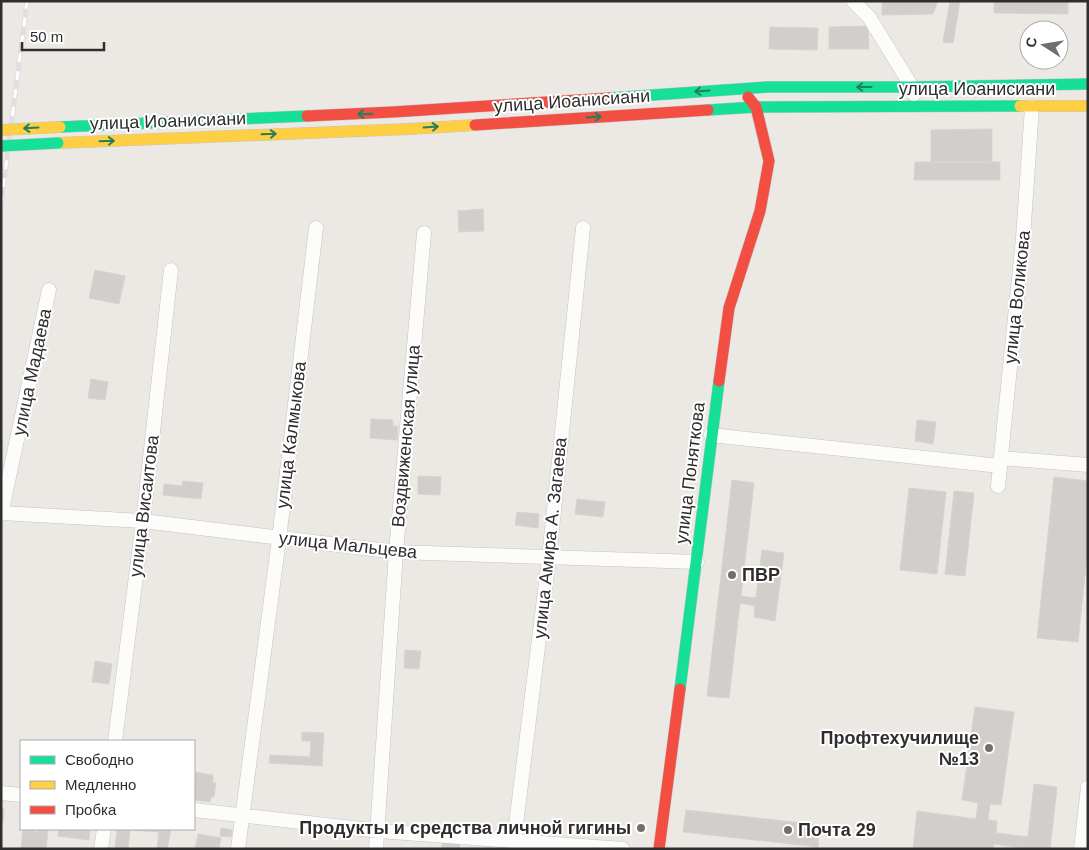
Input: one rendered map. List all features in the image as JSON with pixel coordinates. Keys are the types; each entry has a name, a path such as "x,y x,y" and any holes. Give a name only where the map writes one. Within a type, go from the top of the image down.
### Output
{"main road":[{"name":"улица Иоанисиани","path":"1,130 393,112 741,88 1088,84"},
{"path":"741,88 756,107 766,87"},
{"name":"улица Иоанисиани","path":"1,146 409,129 756,107 1088,106"},
{"name":"улица Поняткова","path":"659,849 697,562 711,435 729,308 760,212 769,160 756,107"}],"street":[{"path":"853,1 869,17 912,87 917,107"},
{"name":"улица Воликова","path":"998,486 1024,238 1032,107"},
{"name":"улица Калмыкова","path":"238,849 279,538 316,228"},
{"name":"улица Амира А. Загаева","path":"514,844 549,558 583,228"},
{"name":"Воздвиженская улица","path":"376,849 379,830 396,552 424,233"},
{"name":"улица Висаитова","path":"115,740 172,270"},
{"name":"улица Мадаева","path":"1,513 49,290"},
{"path":"711,435 1001,462 1088,465"},
{"name":"улица Мальцева","path":"1,513 143,521 396,552 697,562"},
{"path":"1081,849 1088,787"},
{"path":"1,793 20,795"},
{"path":"195,810 514,844 623,849"},
{"path":"101,849 104,830"}],"building":[{"path":"882,1 938,1 933,14 882,15"},
{"path":"950,1 960,1 953,43 943,42"},
{"path":"994,1 1068,1 1068,14 994,13"},
{"path":"868,26 869,49 829,49 829,27"},
{"path":"770,27 818,28 817,50 769,49"},
{"path":"992,129 992,162 931,162 931,130"},
{"path":"915,162 1000,162 1000,180 914,180"},
{"path":"483,209 484,231 459,232 458,211"},
{"path":"95,270 125,276 119,304 89,298"},
{"path":"91,379 108,382 105,400 88,398"},
{"path":"371,419 393,420 393,426 398,426 397,440 370,438"},
{"path":"917,420 936,422 933,444 915,441"},
{"path":"418,476 441,477 440,495 418,494"},
{"path":"1054,477 1088,481 1088,547 1078,642 1037,638"},
{"name":"ПВР","path":"732,480 754,483 741,596 756,598 762,550 784,553 775,621 754,617 755,606 740,603 729,698 707,696"},
{"path":"183,481 203,483 201,499 163,495 164,484 182,486"},
{"path":"909,488 946,492 937,574 900,570"},
{"path":"954,491 974,493 965,576 945,574"},
{"path":"577,499 605,502 603,517 575,514"},
{"path":"517,512 539,514 538,528 515,525"},
{"path":"405,650 421,651 419,669 404,668"},
{"path":"95,661 112,664 109,684 92,682"},
{"name":"Профтехучилище №13","path":"975,707 1014,712 1001,805 990,804 988,820 997,821 996,833 1028,837 1034,784 1057,787 1050,849 1027,849 994,844 993,849 913,849 917,811 976,819 978,803 962,800"},
{"path":"302,732 324,733 322,766 269,763 270,755 310,757 311,741 302,741"},
{"path":"195,772 213,775 213,783 216,783 214,797 211,797 210,802 195,800"},
{"path":"1,809 4,809 3,822 1,821"},
{"path":"686,810 820,825 818,847 683,832"},
{"path":"221,828 232,830 231,837 220,836"},
{"path":"23,830 48,831 46,849 21,849"},
{"path":"59,830 90,830 89,840 58,836"},
{"path":"117,830 130,830 128,849 115,849"},
{"path":"130,830 171,830 167,849 157,849 159,832"},
{"path":"198,834 221,838 219,849 195,849"},
{"path":"443,841 460,844 459,849 441,849"}],"railway":[{"path":"1,205 27,1"}],"traffic: fast":[{"path":"610,98 767,87 1088,84"},
{"path":"708,110 756,107 1020,106"},
{"path":"60,127 307,116"},
{"path":"1,146 58,143"},
{"path":"680,689 719,381"}],"traffic: slow":[{"path":"1020,106 1088,106"},
{"path":"58,143 475,125"},
{"path":"1,130 60,127"}],"traffic: jam":[{"path":"719,381 729,308 760,211 769,161 756,107 748,97"},
{"path":"307,116 610,98"},
{"path":"475,125 708,110"},
{"path":"659,849 680,689"}],"place":[{"name":"ПВР","path":"732,575"},
{"name":"Профтехучилище №13","path":"989,748"},
{"name":"Продукты и средства личной гигины","path":"641,828"},
{"name":"Почта 29","path":"788,830"}]}
